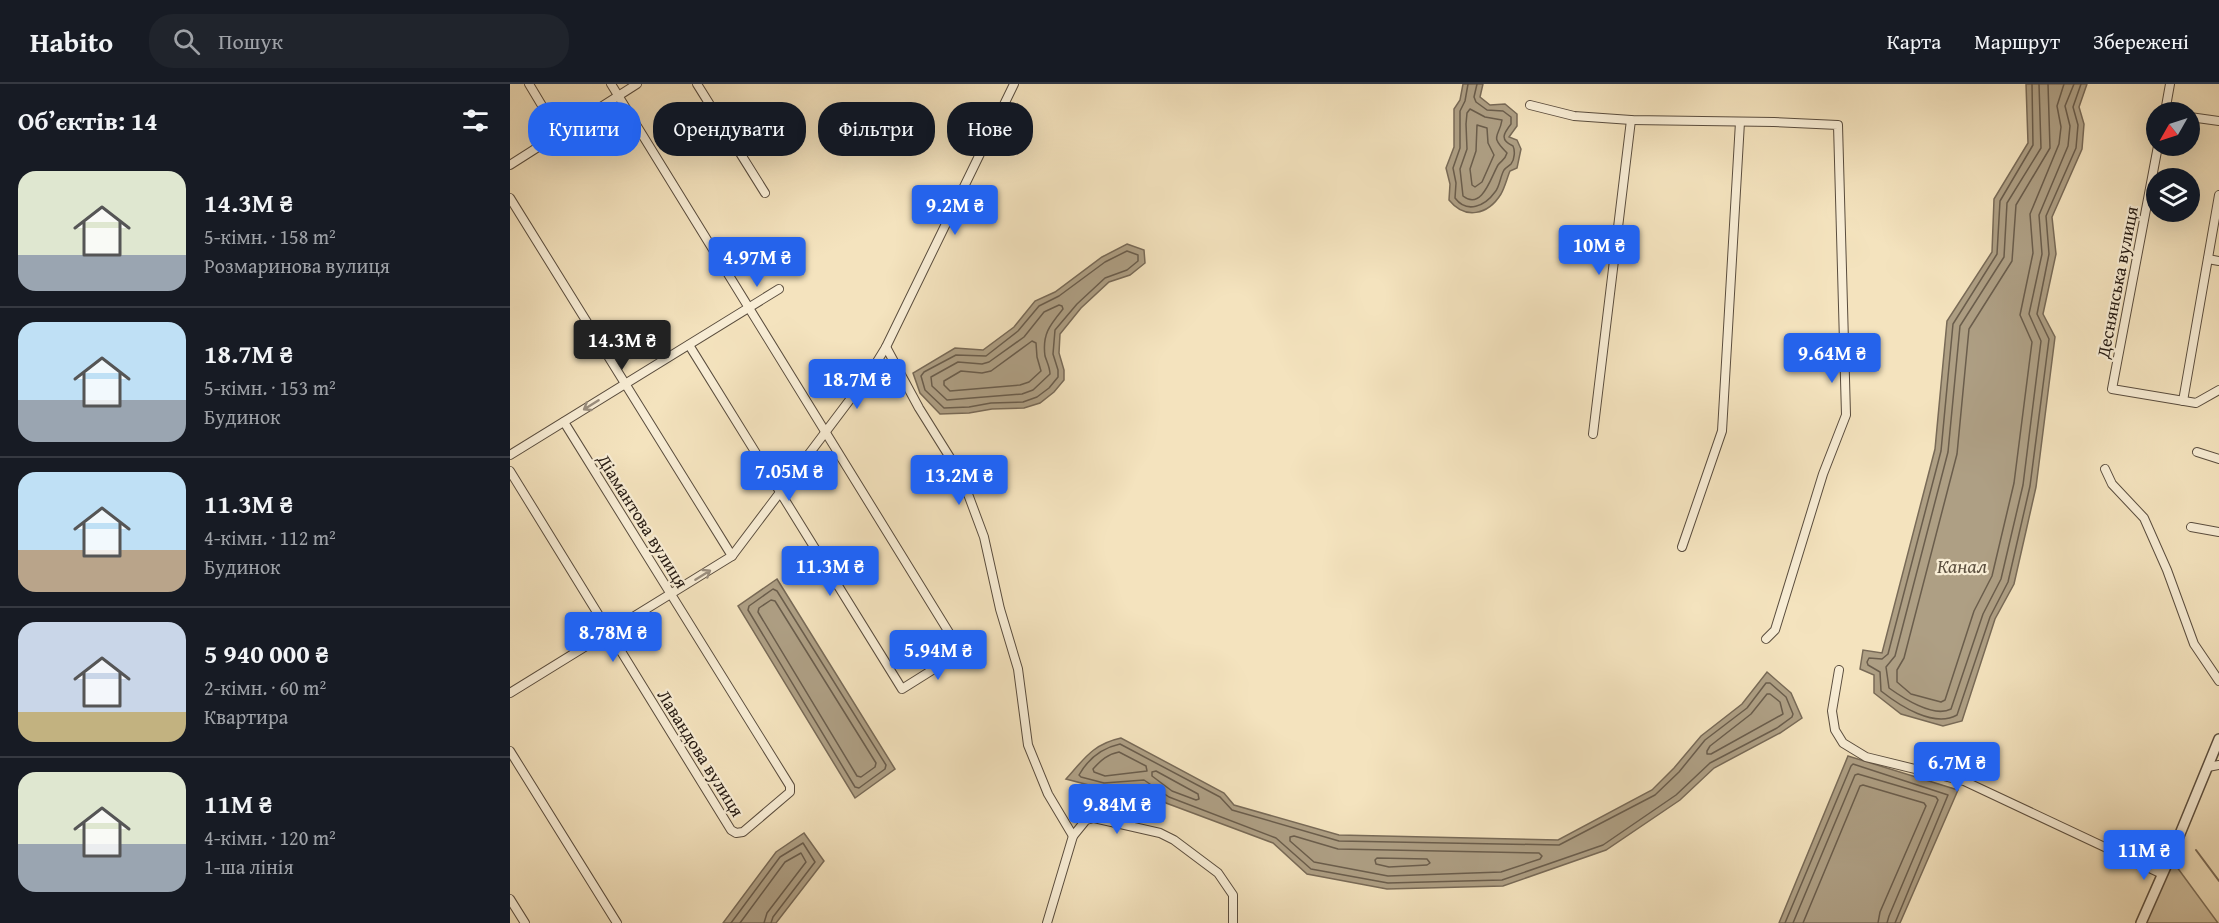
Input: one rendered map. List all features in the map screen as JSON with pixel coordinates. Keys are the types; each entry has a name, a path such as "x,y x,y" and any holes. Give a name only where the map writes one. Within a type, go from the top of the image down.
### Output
{"street":[{"path":"529,84 540,102"},
{"path":"611,84 961,652 902,689 689,345"},
{"path":"609,102 637,84"},
{"path":"697,84 765,193"},
{"path":"510,693 732,556 870,373 886,347 1014,84"},
{"path":"2167,102 2170,84"},
{"path":"1530,105 1574,116 1631,120 1838,125 1846,415 1823,474 1775,630 1766,639"},
{"path":"2200,119 2219,122"},
{"path":"1593,434 1631,120"},
{"path":"1683,547 1722,431 1740,122"},
{"path":"510,165 528,154"},
{"name":"Деснянська вулиця","path":"2156,156 2112,389 2183,401"},
{"path":"2219,195 2183,401 2196,403 2219,390"},
{"path":"510,198 732,556"},
{"path":"2208,259 2219,261"},
{"path":"510,455 779,289"},
{"path":"886,347 965,486 984,537 1000,609 1018,669 1028,745 1048,794 1073,836"},
{"name":"Діамантова вулиця","path":"564,422 791,789 743,832 736,833"},
{"path":"2196,452 2219,459"},
{"path":"2105,469 2112,484 2144,518 2167,570 2194,644 2219,681"},
{"name":"Лавандова вулиця","path":"510,471 731,830 736,833"},
{"path":"2192,527 2219,532"},
{"path":"1839,670 1832,711 1835,730 1843,743 1866,757 1964,781 2162,874"},
{"path":"2140,923 2173,851 2219,739"},
{"path":"510,751 617,923"},
{"path":"2208,767 2219,765"},
{"path":"1047,923 1073,836 1086,820 1094,818 1160,833 1174,840 1218,873 1233,895 1233,923"},
{"path":"510,899 525,923"}],"shaded area":[{"path":"2171,859 2218,923 2143,923"}],"water":[{"path":"1463,84 1483,84 1480,97 1490,105 1505,104 1517,114 1517,126 1509,137 1517,140 1521,149 1517,168 1510,171 1496,201 1490,207 1476,212 1462,210 1449,200 1450,184 1446,168 1454,147 1454,109 1460,100"},
{"name":"Канал","path":"2026,84 2087,84 2079,107 2084,124 2082,149 2052,217 2056,254 2043,314 2055,337 2036,487 2014,584 1995,619 1962,721 1943,726 1901,714 1874,693 1874,675 1860,669 1863,650 1882,653 1935,449 1947,321 1992,252 1994,199 2028,143"},
{"path":"1127,244 1144,250 1145,263 1130,275 1109,282 1081,308 1060,334 1059,353 1064,370 1064,380 1040,403 1024,408 940,414 920,393 913,373 955,348 983,350 1014,327 1035,301 1055,292 1102,257"},
{"path":"777,579 895,769 855,798 738,606"},
{"path":"1767,672 1791,693 1802,718 1780,733 1714,768 1680,800 1606,850 1503,886 1387,889 1307,874 1273,843 1166,803 1141,785 1104,789 1066,779 1096,748 1121,738 1224,793 1234,805 1339,835 1558,840 1652,790 1701,736 1742,704"},
{"path":"1848,756 1958,790 1900,923 1779,923"},
{"path":"804,833 824,861 776,923 723,923 776,852"}],"waterway":[{"path":"2196,850 2219,881"}]}
